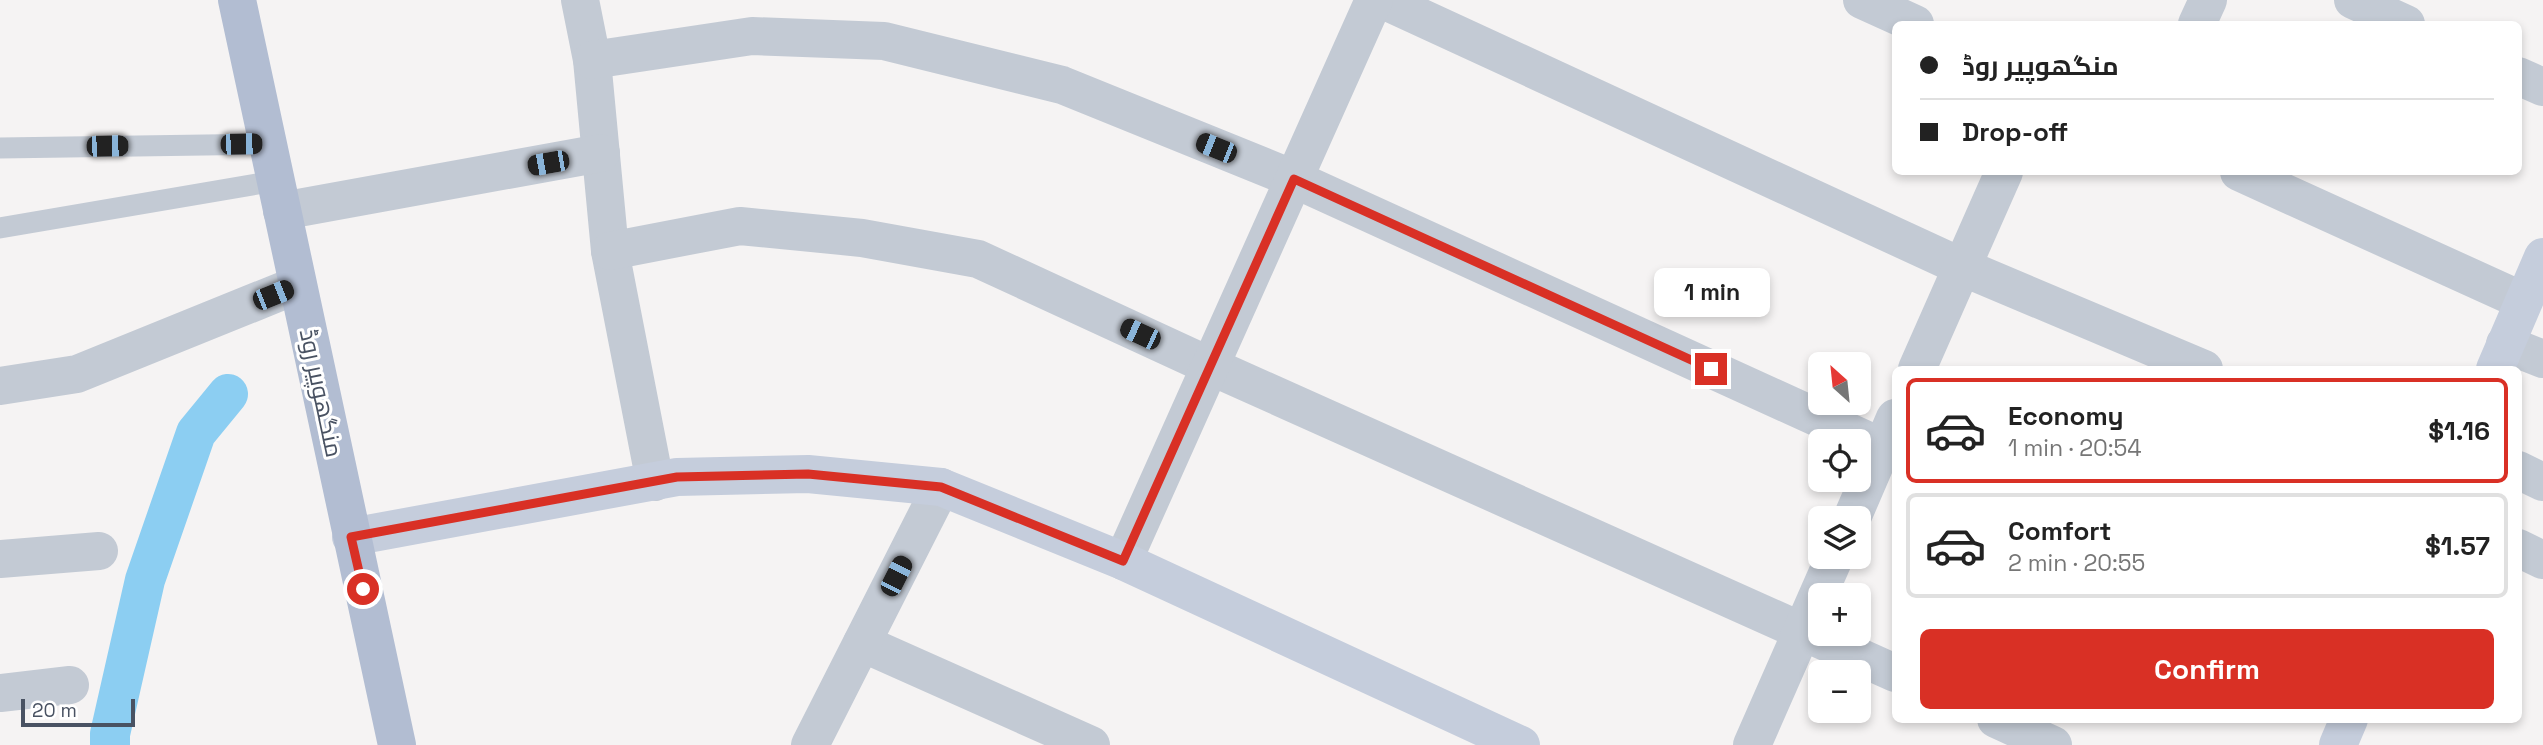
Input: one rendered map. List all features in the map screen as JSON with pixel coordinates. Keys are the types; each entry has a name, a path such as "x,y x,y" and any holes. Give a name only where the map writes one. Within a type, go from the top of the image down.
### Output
{"main road":[{"name":"منگھوپیر روڈ","path":"237,0 397,745"}],"street":[{"path":"580,0 592,60 610,251 655,482"},
{"path":"1123,561 1374,0"},
{"path":"1383,0 1962,267 2197,366"},
{"path":"1862,0 1908,21"},
{"path":"2198,21 2208,0"},
{"path":"2353,0 2399,21"},
{"path":"592,60 752,36 884,41 1062,85 1294,179 1891,439 1858,506"},
{"path":"2522,78 2543,87"},
{"path":"279,196 601,153"},
{"path":"1918,366 2003,175"},
{"path":"2246,175 2523,301"},
{"path":"610,251 740,226 862,238 978,259 1892,672"},
{"path":"2543,257 2500,357 2543,359"},
{"path":"0,386 76,374 298,285"},
{"path":"2522,472 2543,481"},
{"path":"351,537 677,477 808,474 941,487 1123,561 1521,745"},
{"path":"810,745 941,487"},
{"path":"2522,550 2543,560"},
{"path":"0,559 99,551"},
{"path":"1752,745 1829,569"},
{"path":"862,643 1091,745"},
{"path":"0,693 69,685"},
{"path":"2005,723 2053,745"},
{"path":"2338,745 2347,723"}],"lane":[{"path":"0,148 267,144"},
{"path":"0,228 279,196"}],"waterway":[{"path":"110,745 110,734 145,580 196,433 228,394"}],"route":[{"path":"363,589 351,537 677,477 808,474 941,487 1123,561 1294,179 1711,369"}]}
